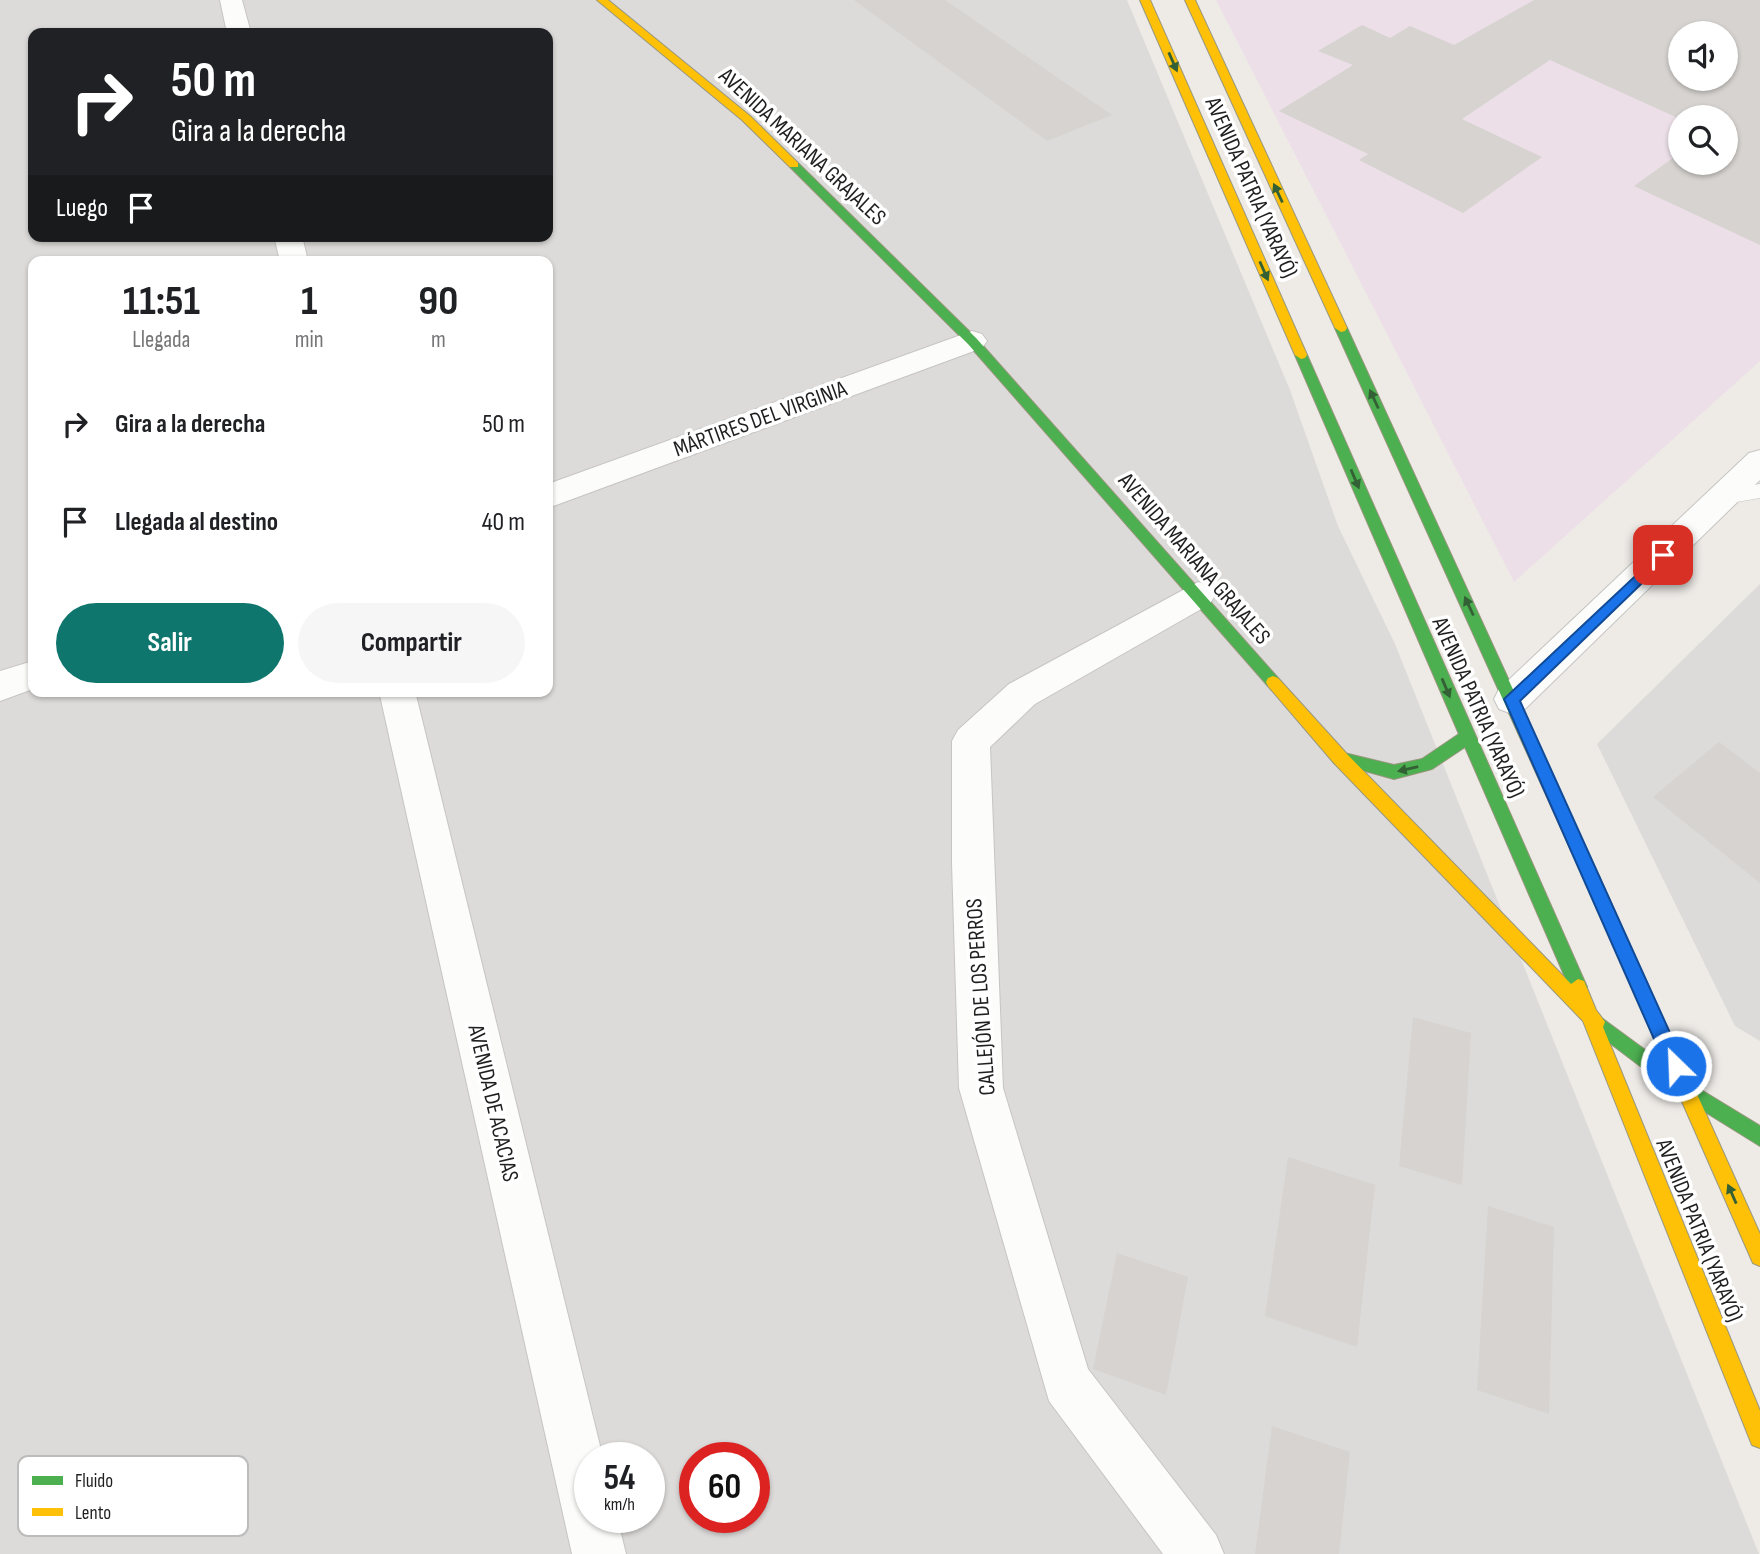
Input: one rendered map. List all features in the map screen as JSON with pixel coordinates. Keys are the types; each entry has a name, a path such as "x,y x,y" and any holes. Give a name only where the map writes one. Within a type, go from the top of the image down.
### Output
{"main road":[{"name":"AVENIDA MARIANA GRAJALES","path":"602,0 746,118 972,341 1199,595 1340,758 1592,1019 1687,1091 1760,1137"},
{"name":"AVENIDA PATRIA (YARAYÓ)","path":"1145,0 1592,1019 1760,1437"},
{"name":"AVENIDA PATRIA (YARAYÓ)","path":"1190,0 1512,699 1760,1256"},
{"path":"1340,758 1394,772 1426,764 1467,737"}],"street":[{"path":"231,0 238,28"},
{"name":"MÁRTIRES DEL VIRGINIA","path":"553,494 972,341"},
{"path":"1512,699 1760,461"},
{"name":"CALLEJÓN DE LOS PERROS","path":"1197,1554 1067,1383 981,1088 972,863 971,741 1022,694 1199,595"},
{"path":"0,686 28,677"},
{"name":"AVENIDA DE ACACIAS","path":"398,697 574,1448"},
{"name":"AVENIDA DE ACACIAS","path":"594,1533 599,1554"}],"lane":[{"path":"1724,497 1760,491"}],"shaded area":[{"path":"0,0 1127,0 1290,390 1338,526 1395,644 1759,1554 0,1554"},
{"path":"1216,0 1760,0 1760,361 1514,582"},
{"path":"1760,584 1760,1041 1735,1026 1597,744"}],"building":[{"path":"854,0 945,0 1112,115 1047,141"},
{"path":"1534,0 1760,0 1760,245 1634,186 1668,162 1668,175 1738,175 1738,105 1668,105 1668,114 1550,60 1462,119 1542,157 1463,213 1359,160 1368,154 1279,111 1353,65 1318,51 1362,25 1390,38 1410,26 1454,45"},
{"path":"1719,742 1760,773 1760,883 1653,797"},
{"path":"1413,1017 1471,1033 1462,1185 1399,1166"},
{"path":"1288,1157 1375,1185 1357,1347 1265,1316"},
{"path":"1488,1206 1554,1227 1549,1414 1477,1390"},
{"path":"1117,1253 1188,1277 1166,1395 1093,1369"},
{"path":"1272,1426 1350,1452 1339,1554 1255,1554"}],"traffic: fast":[{"path":"794,165 972,341 1273,682"},
{"path":"1341,328 1593,881"},
{"path":"1301,355 1578,987"},
{"path":"1340,758 1394,772 1426,764 1467,737"},
{"path":"1596,1022 1687,1091 1760,1137"}],"traffic: slow":[{"path":"602,0 746,118 794,165"},
{"path":"1145,0 1301,355"},
{"path":"1190,0 1341,328"},
{"path":"1273,682 1340,758 1596,1022"},
{"path":"1593,881 1760,1256"},
{"path":"1578,987 1760,1437"}],"route":[{"path":"1663,555 1512,699 1676,1066"}]}
